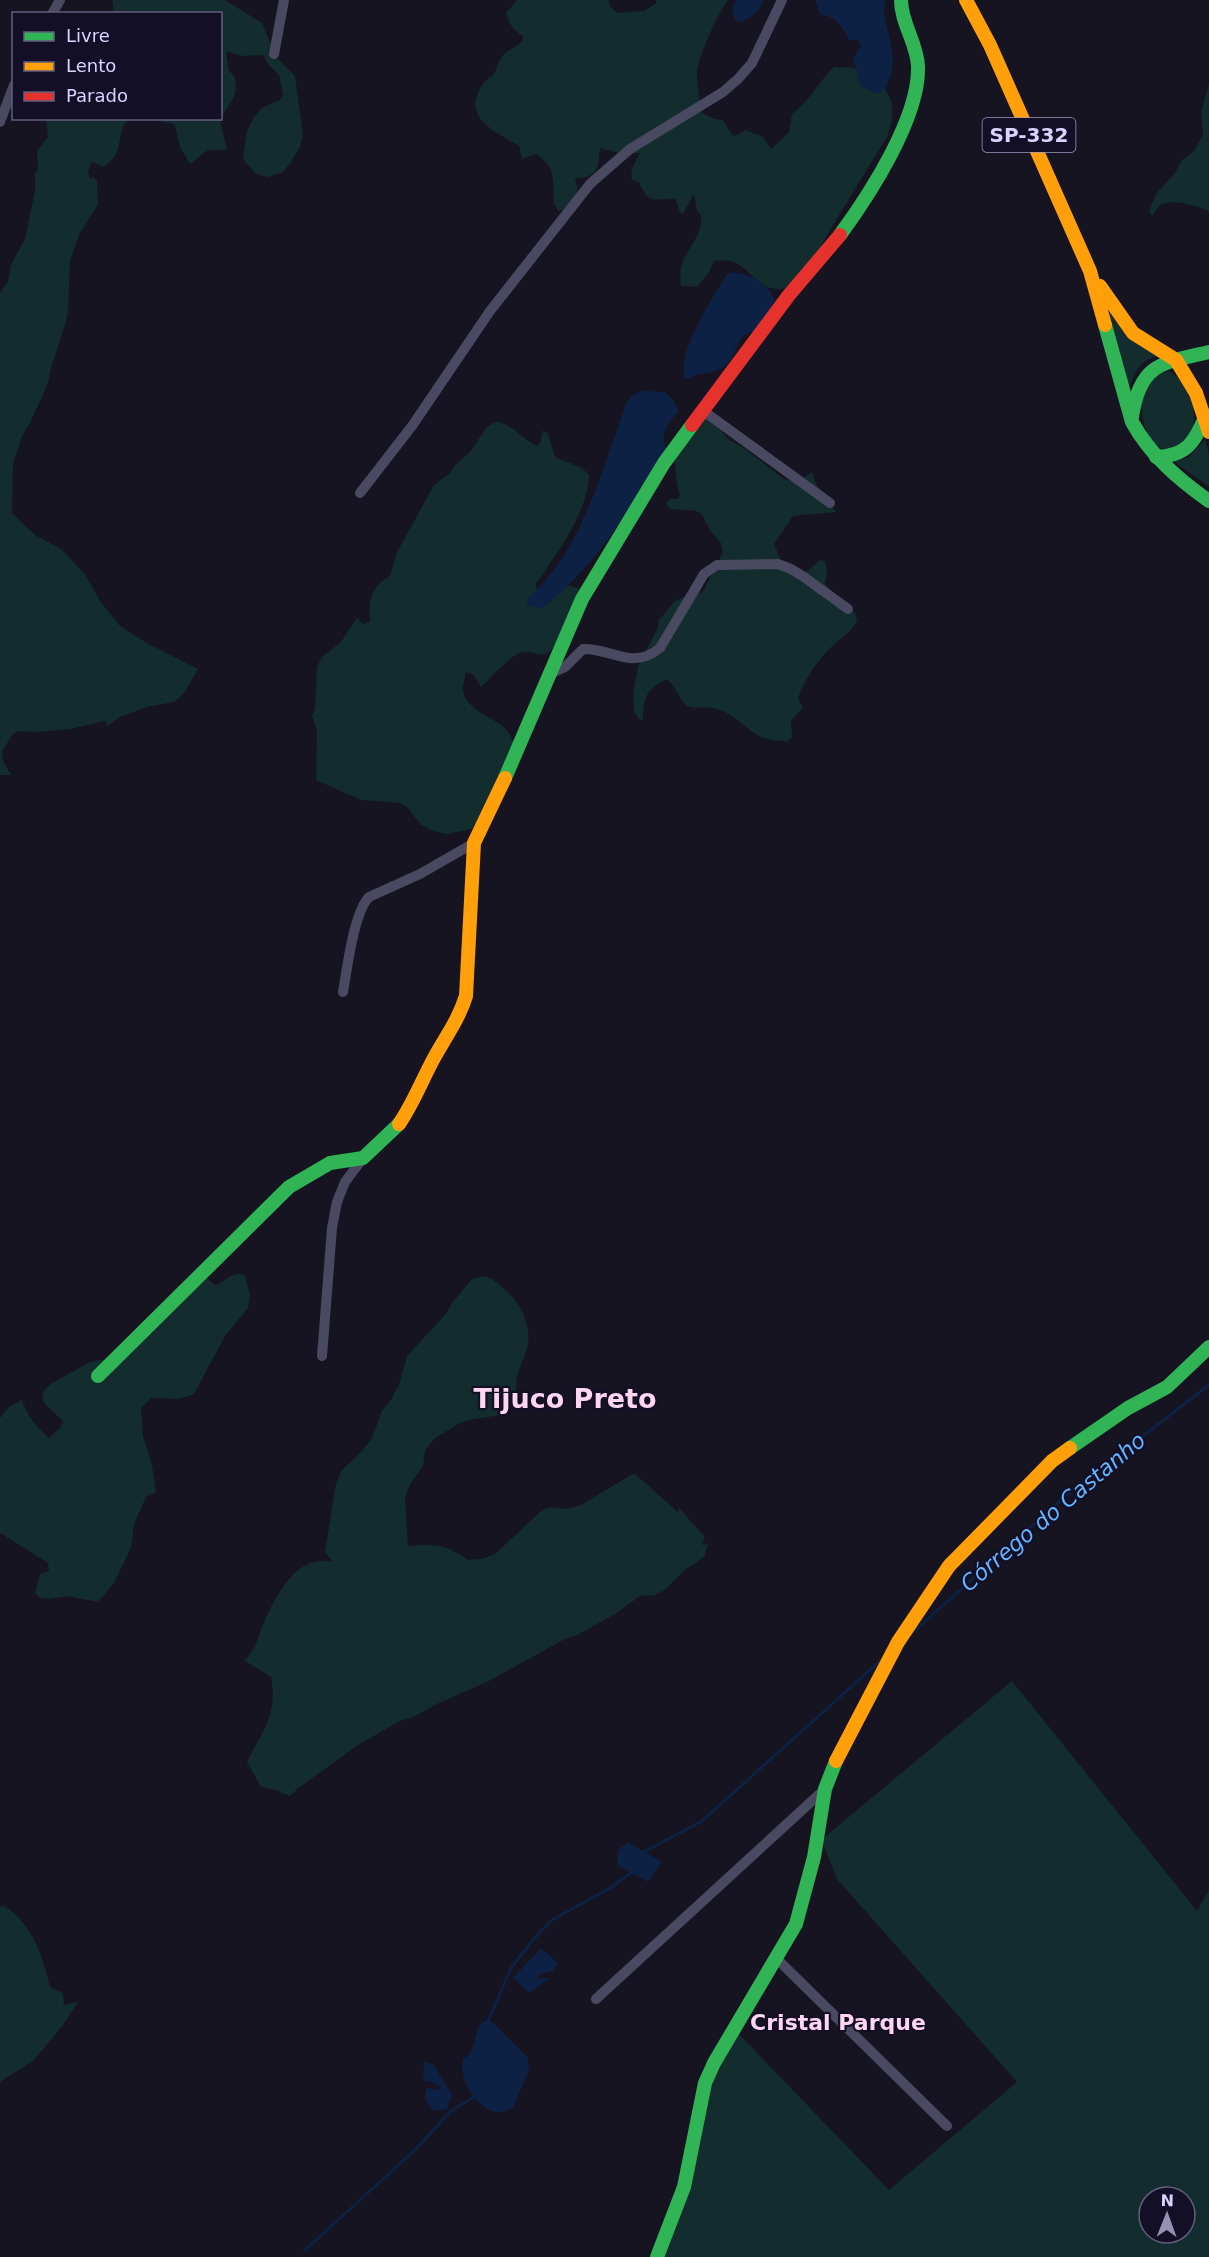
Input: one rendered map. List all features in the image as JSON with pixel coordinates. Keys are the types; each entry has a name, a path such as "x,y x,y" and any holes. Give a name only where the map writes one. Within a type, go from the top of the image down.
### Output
{"main road":[{"path":"98,1376 290,1187 330,1162 363,1158 396,1128 406,1114 435,1056 460,1016 466,996 474,843 518,751 582,599 664,463 789,295 841,233 875,183 912,108 918,82 918,63 901,12 901,0"},
{"name":"SP-332","path":"966,0 990,45 1090,271 1132,422 1155,457 1209,501"},
{"name":"SP-332","path":"1090,271 1133,333 1176,360 1191,382 1208,420"},
{"path":"1132,422 1136,394 1145,376 1157,366 1209,352"},
{"path":"1155,457 1175,455 1190,447 1208,420"},
{"path":"657,2257 684,2187 705,2084 714,2063 796,1924 814,1857 825,1789 837,1759 898,1642 949,1566 1052,1461 1128,1408 1167,1387 1209,1347"}],"street":[{"path":"274,54 284,0"},
{"path":"360,494 412,426 490,311 591,184 630,149 723,92 738,79 752,63 782,0"},
{"path":"0,122 12,90"},
{"path":"702,410 830,503"},
{"path":"550,674 565,668 583,650 625,658 641,658 651,655 660,648 704,573 717,565 764,563 784,566 804,577 848,609"},
{"path":"343,992 363,903 369,897 420,874 474,843"},
{"path":"322,1356 332,1228 337,1202 345,1182 363,1158"},
{"path":"596,1999 825,1789"},
{"path":"777,1959 947,2126"}],"green space":[{"path":"112,0 225,0 262,23 277,58 295,76 303,135 300,147 283,172 268,177 256,174 243,156 247,131 254,117 262,108 280,100 283,95 279,75 263,55 242,56 226,53 236,88 234,97 222,117 222,12 114,12"},
{"path":"517,0 609,0 610,6 617,13 644,11 657,3 655,0 728,0 711,32 698,66 697,84 702,113 723,120 734,136 746,130 763,137 771,149 789,132 792,114 804,104 834,67 863,68 879,76 892,103 892,119 888,135 821,248 793,287 778,289 769,287 742,267 726,260 714,261 708,274 697,287 681,286 683,261 699,233 701,215 697,211 694,194 683,214 675,198 657,200 645,194 639,182 631,177 633,166 640,153 623,154 600,148 595,171 583,178 575,178 578,192 568,209 559,211 554,205 552,176 548,164 536,154 522,159 519,146 483,122 476,106 477,96 483,84 493,75 502,56 523,40 523,36 510,23 506,13"},
{"path":"1209,84 1209,212 1192,205 1171,202 1160,206 1152,216 1149,211 1156,194 1175,173 1182,160 1194,151 1203,135 1201,112"},
{"path":"46,120 127,120 115,156 103,167 92,162 88,171 90,179 94,177 97,181 98,204 79,235 70,261 68,312 65,325 48,383 22,436 13,463 12,513 35,535 61,549 85,574 100,601 120,626 147,643 198,669 185,692 174,702 147,707 120,717 107,726 105,721 70,729 18,731 12,735 2,752 3,761 11,775 0,775 0,293 8,281 11,265 25,239 35,191 35,173 38,169 37,151 48,137"},
{"path":"156,120 220,120 227,150 208,151 190,164 180,147 175,125"},
{"path":"1107,306 1160,355 1143,363 1136,371 1128,389"},
{"path":"1168,371 1182,382 1187,390 1194,409 1194,419 1193,428 1187,439 1167,453 1150,439 1144,425 1140,403 1149,379"},
{"path":"704,414 715,422 728,439 744,448 784,479 797,482 812,472 817,486 836,512 793,516 774,544 781,560 794,574 808,571 820,560 825,561 827,573 825,583 842,606 855,612 857,620 848,633 823,655 807,679 798,698 803,707 791,721 792,737 788,741 763,738 724,712 686,705 667,679 654,687 647,695 643,721 634,712 633,694 638,666 658,628 659,620 675,601 703,592 723,552 721,543 711,532 701,513 671,509 666,504 669,499 677,499 680,495 674,458"},
{"path":"495,422 507,425 537,446 543,430 548,434 555,457 582,468 589,475 583,504 570,533 536,584 536,588 541,591 568,585 580,589 559,638 549,652 545,654 518,653 481,687 473,674 465,672 463,690 469,703 505,728 514,744 475,828 448,834 436,832 421,825 408,808 401,803 361,800 316,780 317,731 312,716 315,709 317,667 322,657 341,642 357,618 363,624 370,622 372,595 390,576 397,552 434,485 450,473 455,465 470,452 487,427"},
{"path":"1205,440 1209,455 1209,487 1173,461 1189,457"},
{"path":"240,1274 245,1276 250,1295 248,1308 225,1336 194,1394 179,1399 151,1398 141,1408 143,1436 152,1465 156,1492 146,1497 134,1524 131,1548 114,1583 98,1602 67,1596 40,1598 35,1593 40,1574 49,1571 48,1563 0,1533 0,1418 9,1407 22,1400 33,1421 49,1438 60,1428 63,1421 42,1399 49,1385 90,1362 117,1357 206,1278 215,1285"},
{"path":"486,1276 511,1295 523,1313 526,1323 528,1344 517,1376 514,1404 501,1415 460,1423 435,1438 425,1450 423,1466 411,1483 405,1497 408,1546 440,1546 468,1560 482,1559 495,1554 540,1512 550,1507 567,1509 581,1505 634,1473 678,1512 679,1508 705,1537 702,1545 708,1544 704,1557 686,1569 663,1591 654,1595 640,1596 615,1614 577,1635 563,1640 491,1680 400,1721 358,1745 290,1796 261,1787 247,1762 268,1722 273,1690 271,1677 244,1660 254,1649 268,1613 289,1579 308,1564 320,1561 333,1562 325,1552 336,1483 342,1470 372,1438 382,1411 399,1384 407,1356 445,1315 472,1279"},
{"path":"1012,1681 1197,1911 1209,1890 1209,2257 663,2257 710,2081 738,2033 889,2190 1017,2082 837,1879 821,1840"},
{"path":"4,1906 22,1921 35,1941 50,1987 63,1993 64,2005 78,2002 63,2025 34,2060 0,2082 0,1907"}],"water":[{"path":"737,0 763,0 763,3 755,14 742,22 736,21 733,16 733,5"},
{"path":"815,0 885,0 884,13 893,56 892,71 886,88 879,93 874,93 861,86 853,59 861,45 857,40 849,40 835,20 820,14"},
{"path":"732,272 746,275 763,284 775,301 758,332 751,332 741,338 727,364 712,372 684,378 686,353 691,339 726,275"},
{"path":"642,391 665,392 679,411 664,434 667,450 611,536 578,575 541,609 527,605 527,599 547,579 577,533 599,481 627,402 634,394"},
{"path":"628,1842 662,1862 648,1882 619,1866 618,1850"},
{"path":"540,1949 558,1964 554,1971 540,1974 537,1978 550,1978 530,1993 513,1978"},
{"path":"489,2019 528,2058 529,2071 513,2107 503,2112 484,2107 476,2100 469,2090 462,2069 463,2059 472,2049 478,2029 484,2021"},
{"path":"424,2062 433,2064 452,2095 447,2109 435,2111 426,2101 427,2088 440,2090 439,2086 430,2081 426,2082 423,2076"}],"waterway":[{"name":"Córrego do Castanho","path":"913,1632 1069,1493 1209,1385"},
{"name":"Córrego do Castanho","path":"644,1852 702,1821 880,1661"},
{"name":"Córrego do Castanho","path":"489,2019 511,1968 552,1920 610,1888 632,1872"},
{"path":"304,2251 416,2149 451,2111 476,2096"}],"traffic: fast":[{"path":"840,235 891,154 911,108 918,66 901,0"},
{"path":"1105,325 1132,422 1139,434 1166,466 1209,501"},
{"path":"1132,417 1141,386 1156,368 1178,359 1209,352"},
{"path":"1156,457 1175,454 1188,446 1194,440 1206,415"},
{"path":"505,778 582,599 664,463 692,425"},
{"path":"98,1376 289,1187 330,1163 363,1158 399,1124"},
{"path":"1070,1448 1128,1408 1167,1387 1209,1347"},
{"path":"657,2257 684,2187 705,2083 714,2063 796,1924 814,1857 825,1789 836,1761"}],"traffic: slow":[{"path":"966,0 990,45 1090,271 1105,325"},
{"path":"1100,286 1133,333 1176,360 1196,393 1209,432"},
{"path":"399,1124 456,1021 466,996 474,843 505,778"},
{"path":"836,1761 898,1642 949,1566 1052,1461 1070,1448"}],"traffic: jam":[{"path":"692,425 789,295 840,235"}],"district":[{"name":"Tijuco Preto","path":"565,1398"},
{"name":"Cristal Parque","path":"838,2022"}]}
